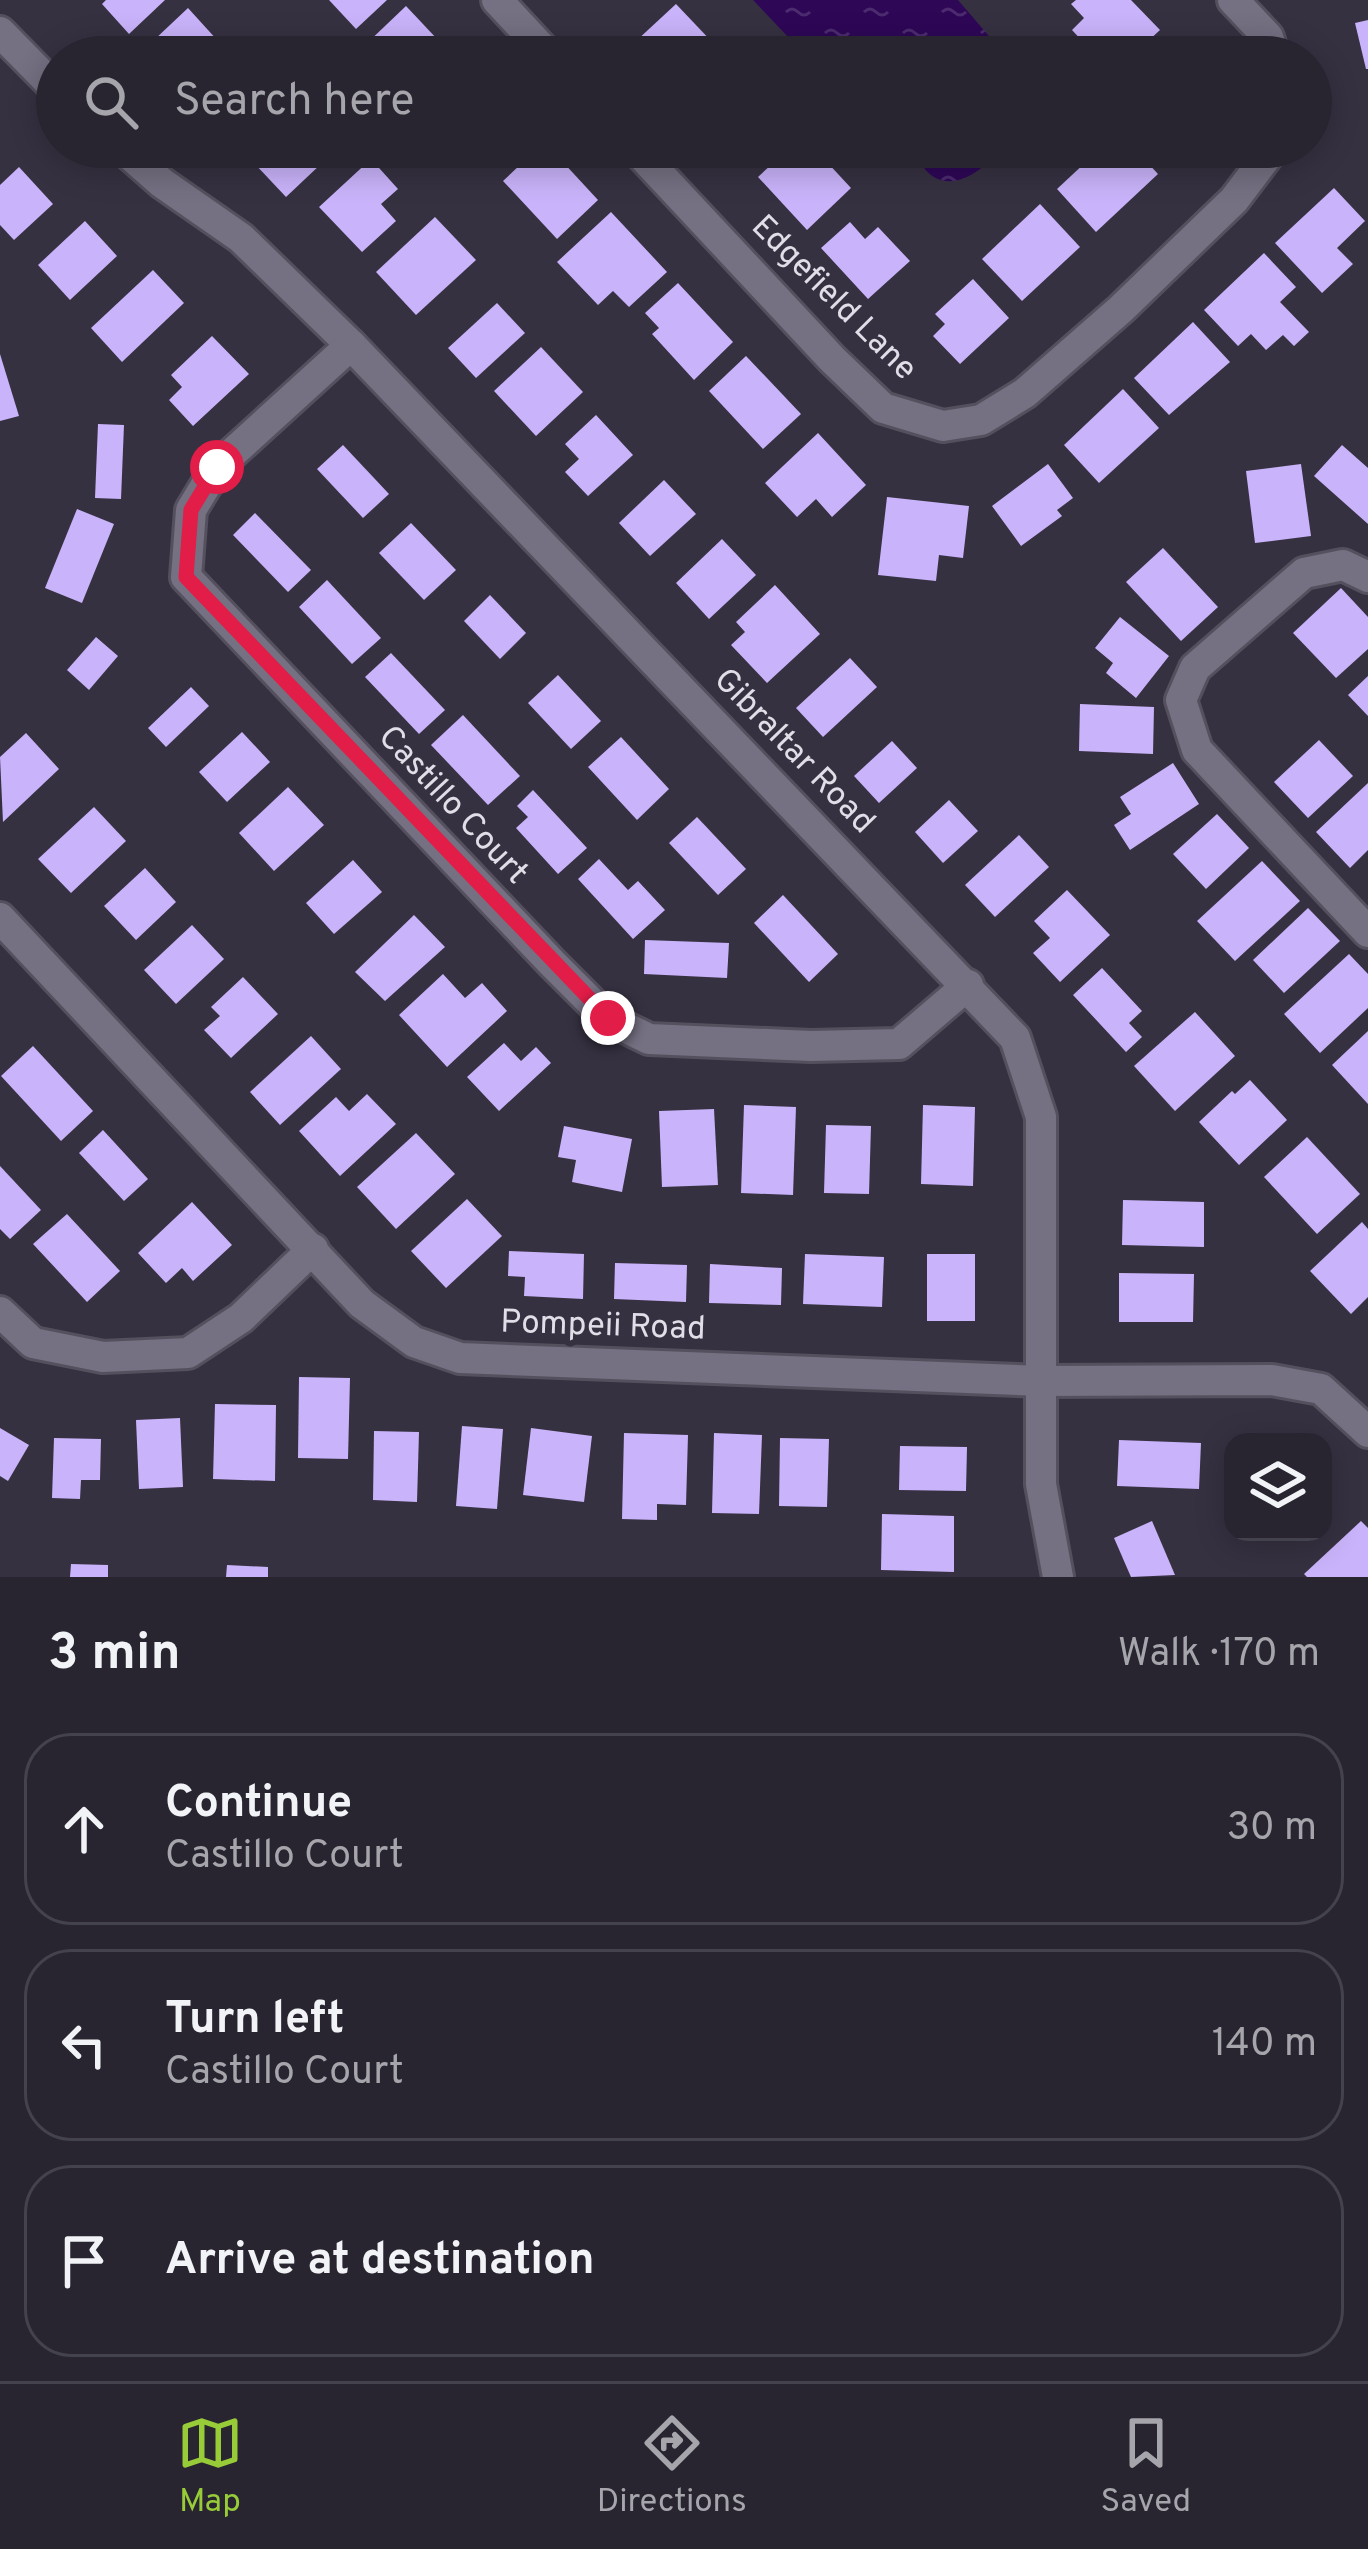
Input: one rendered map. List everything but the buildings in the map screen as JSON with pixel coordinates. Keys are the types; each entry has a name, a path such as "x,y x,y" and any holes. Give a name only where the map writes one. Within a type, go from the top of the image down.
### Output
{"street":[{"path":"497,0 530,36"},
{"path":"1233,0 1267,36"},
{"path":"0,32 36,69"},
{"name":"Gibraltar Road","path":"145,168 241,238 351,345 1016,1038 1041,1117 1041,1484 1058,1577"},
{"name":"Edgefield Lane","path":"654,168 883,408 943,426 981,420 1025,393 1234,200 1258,168"},
{"name":"Castillo Court","path":"351,345 217,467 191,510 186,577 552,963 608,1018 650,1039 811,1046 899,1044 968,985"},
{"path":"1368,577 1342,565 1304,573 1195,668 1181,700 1197,750 1368,932"},
{"name":"Pompeii Road","path":"0,918 362,1304 414,1342 460,1358 1041,1381 1272,1380 1321,1389 1368,1432"},
{"path":"0,1312 33,1343 103,1357 188,1353 241,1318 313,1249"}],"water":[{"path":"753,0 958,0 989,36 787,36"},
{"path":"925,168 981,168 954,181 931,175"}],"route":[{"path":"217,467 191,510 186,577 608,1018"}]}
